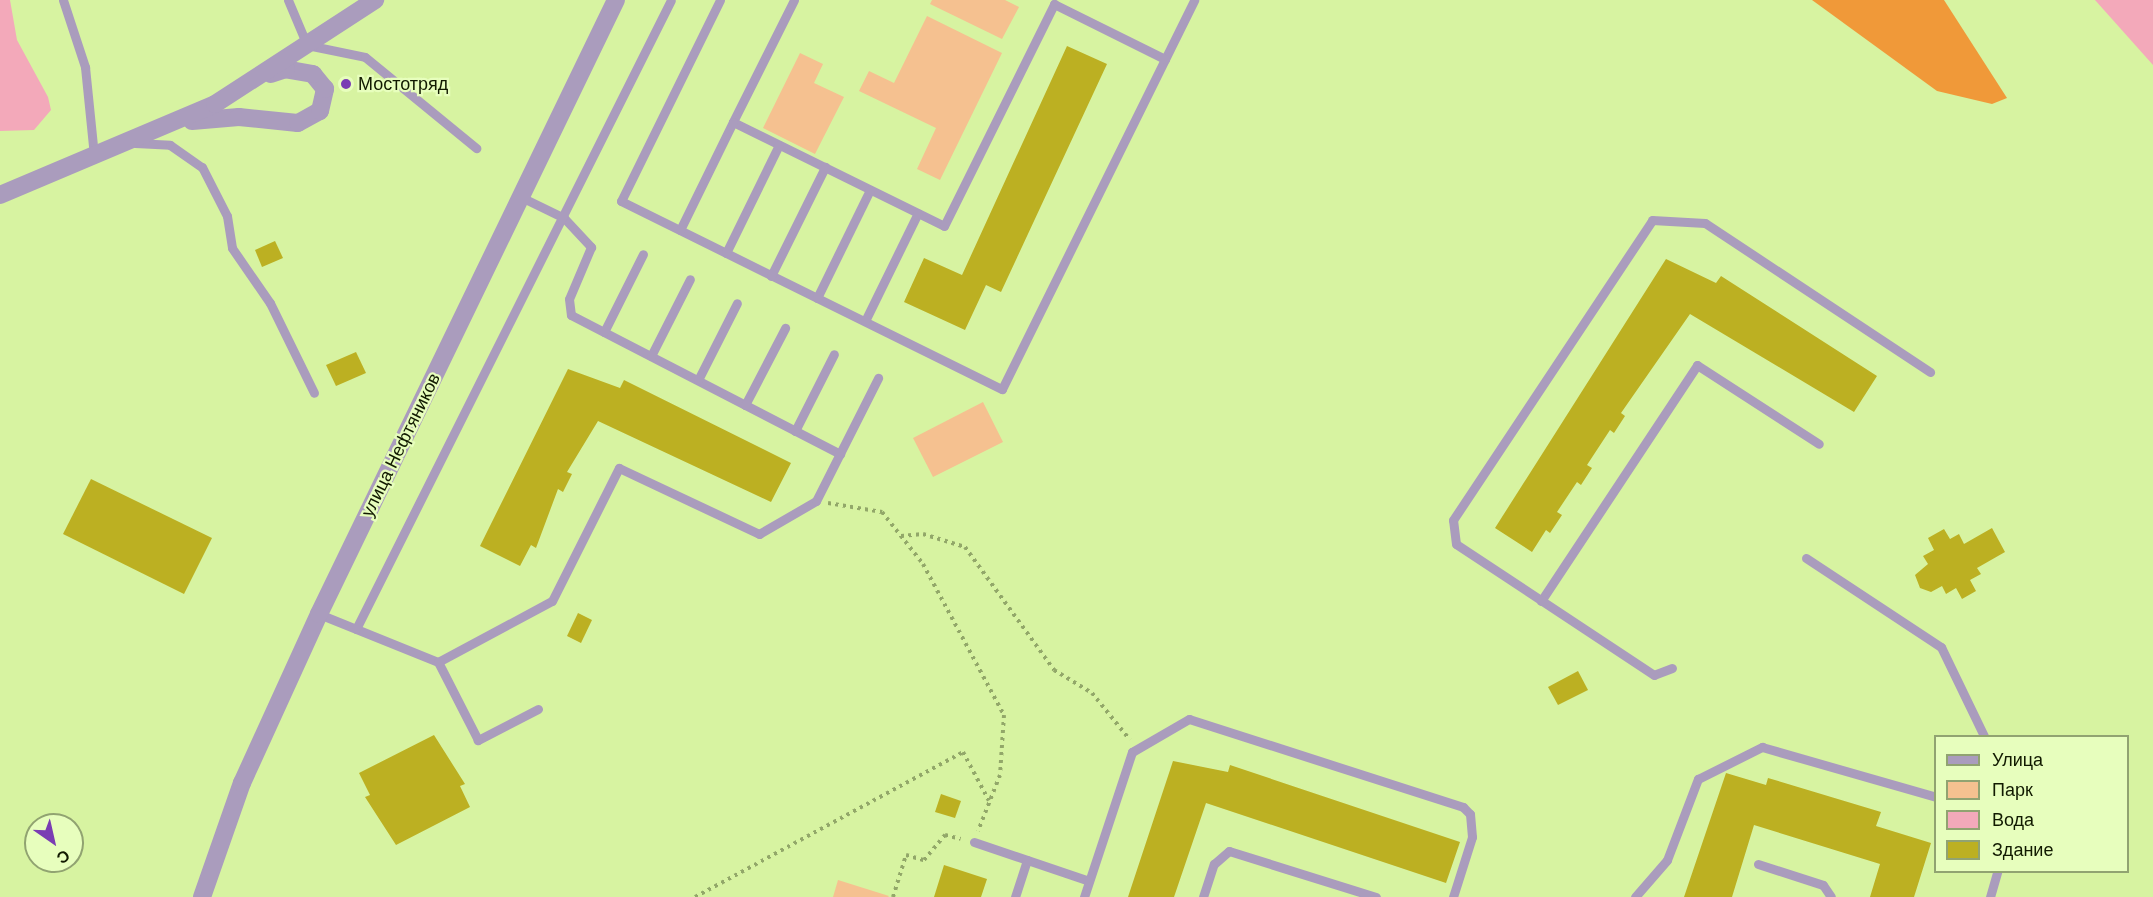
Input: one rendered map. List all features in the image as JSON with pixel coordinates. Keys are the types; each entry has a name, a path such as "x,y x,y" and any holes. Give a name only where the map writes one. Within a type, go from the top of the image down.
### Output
{"street":[{"path":"0,195 173,124 257,78 375,0"},
{"name":"улица Нефтяников","path":"202,897 242,783 319,614 616,0"},
{"path":"173,124 210,117 298,123 312,118 325,100 321,81 306,72 286,69 257,78"}],"lane":[{"path":"63,0 85,67 94,156"},
{"path":"288,0 307,45 365,57 476,148"},
{"path":"356,629 564,218 671,0"},
{"path":"720,0 621,201 1002,389 1194,0"},
{"path":"680,230 794,0"},
{"path":"733,122 944,226 1054,4 1165,59"},
{"path":"123,144 170,145 202,167 226,216 232,248 270,303 314,393"},
{"path":"726,253 779,145"},
{"path":"771,276 825,167"},
{"path":"817,298 870,190"},
{"path":"521,197 564,218 591,247 568,307 604,332 840,454"},
{"path":"865,321 918,213"},
{"path":"1672,668 1654,675 1456,544 1452,520 1652,220 1705,223 1930,372"},
{"path":"604,332 643,254"},
{"path":"651,356 690,279"},
{"path":"698,380 737,303"},
{"path":"745,405 784,328"},
{"path":"795,430 834,354"},
{"path":"1541,601 1696,365 1819,444"},
{"path":"438,662 552,602 619,468 759,534 816,501 878,378"},
{"path":"1806,558 1941,647 1984,735"},
{"path":"319,614 438,662 478,740 538,709"},
{"path":"1084,897 1136,747 1189,719 1463,807 1470,814 1472,837 1453,897"},
{"path":"1635,897 1667,860 1698,779 1762,747 1934,797"},
{"path":"974,842 1089,881"},
{"path":"1203,897 1214,864 1229,851 1376,897"},
{"path":"1015,897 1027,860"},
{"path":"1758,864 1823,885 1831,897"},
{"path":"1990,897 1997,873"}],"path":[{"path":"816,501 882,512 901,536 974,651 1004,715 1000,775 974,842"},
{"path":"901,536 924,534 965,547 1054,670 1092,693 1136,747"},
{"path":"695,897 963,752 989,801"},
{"path":"893,897 906,855 924,860 945,835"}],"green space":[{"path":"932,0 1005,0 1019,7 1002,39 930,4"},
{"path":"927,16 1002,53 940,180 917,169 936,128 859,91 869,71 894,83"},
{"path":"800,53 823,64 814,83 844,97 815,154 763,128"},
{"path":"983,402 1003,442 933,477 913,438"},
{"path":"838,880 889,896 833,897"}],"shaded area":[{"path":"1812,0 1944,0 2007,98 1992,104 1937,91"}],"water":[{"path":"0,0 10,0 17,40 48,97 51,110 34,130 0,131"},
{"path":"2095,0 2153,0 2153,65"}],"building":[{"path":"1067,46 1107,64 1001,292 986,285 965,330 904,302 924,258 962,275"},
{"path":"275,241 283,258 262,267 255,250"},
{"path":"1666,259 1716,283 1721,276 1877,376 1854,412 1690,314 1621,413 1625,416 1614,433 1610,430 1587,465 1592,468 1581,485 1577,482 1557,512 1562,515 1550,533 1546,530 1532,552 1495,528"},
{"path":"356,352 366,373 336,386 326,365"},
{"path":"568,369 620,388 624,380 791,463 771,502 598,421 567,472 572,474 563,492 558,489 536,548 531,545 520,566 480,546"},
{"path":"91,479 212,538 184,594 63,534"},
{"path":"1992,528 2005,552 1977,568 1981,574 1970,580 1976,591 1962,599 1956,588 1946,594 1942,586 1931,592 1920,588 1915,575 1928,564 1923,556 1934,550 1928,538 1944,529 1950,539 1959,534 1964,544"},
{"path":"578,613 592,620 581,643 567,636"},
{"path":"1578,671 1588,690 1558,705 1548,687"},
{"path":"434,735 465,784 460,786 470,807 396,845 365,797 370,795 359,773"},
{"path":"1173,761 1228,772 1230,765 1460,842 1446,883 1206,803 1174,897 1128,897"},
{"path":"1726,773 1766,785 1768,778 1881,812 1876,826 1931,843 1914,897 1870,897 1880,864 1754,825 1732,897 1684,897"},
{"path":"941,794 961,801 955,818 935,812"},
{"path":"944,865 987,879 981,897 934,897"}],"place":[{"name":"Мостотряд","path":"346,84"}]}
